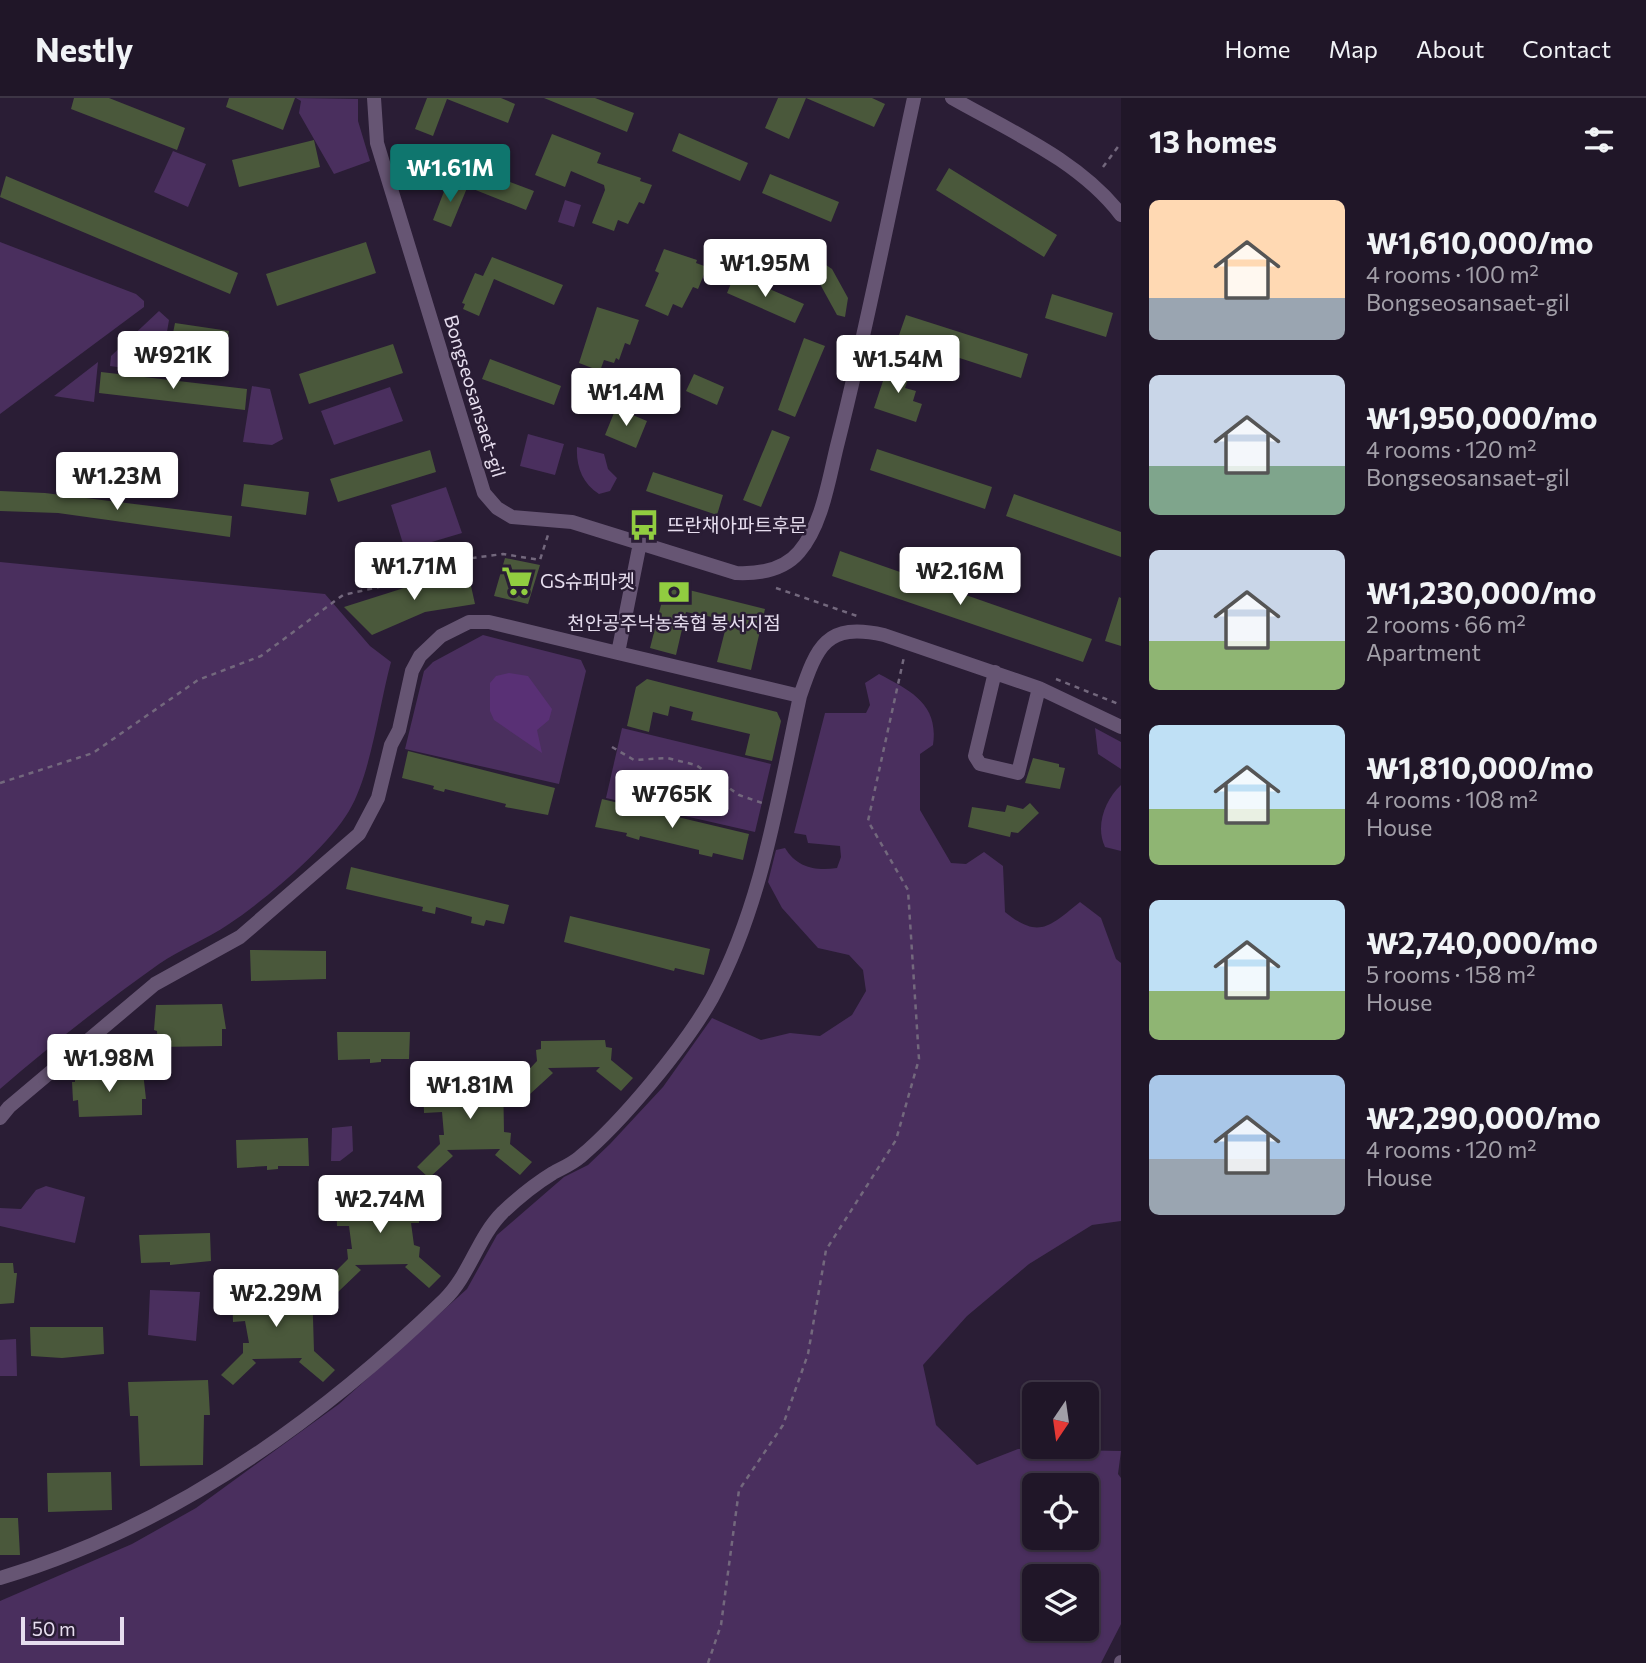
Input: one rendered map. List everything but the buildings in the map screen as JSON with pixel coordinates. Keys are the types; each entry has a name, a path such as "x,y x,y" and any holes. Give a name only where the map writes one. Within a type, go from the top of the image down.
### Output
{"street":[{"name":"Bongseosansaet-gil","path":"374,98 377,143 484,493 497,508 512,517 572,522 736,573 755,574 777,568 799,553 816,524 855,379 914,98"},
{"path":"952,98 1060,160 1104,192 1121,215"},
{"path":"967,98 1062,153 1110,188 1121,201"},
{"path":"618,653 640,543"},
{"path":"0,1118 9,1107 155,984 240,937 359,834 378,798 391,745 399,730 412,671 420,656 441,636 469,622 489,622 800,696"},
{"path":"0,1578 44,1565 182,1502 333,1399 447,1298 465,1273 481,1240 501,1214 596,1143 685,1039 714,994 747,912 764,855 800,696 811,661 831,636 859,629 884,635 1039,688 1121,727"},
{"path":"995,672 975,756 980,764 1018,774 1039,688"}],"path":[{"path":"1103,167 1120,144"},
{"path":"0,783 93,753 198,680 261,656 343,595 397,583 442,562 503,554 540,560 550,531"},
{"path":"708,1663 721,1625 739,1490 783,1425 808,1354 826,1251 896,1140 919,1059 908,890 868,821 904,657"},
{"path":"612,747 634,760 667,758 696,765 738,795 768,805"}],"shaded area":[{"path":"296,98 358,99 358,121 370,161 334,174 299,113 301,101"},
{"path":"173,151 206,164 188,207 154,192"},
{"path":"565,200 581,205 574,227 558,222"},
{"path":"0,242 136,294 144,301 144,307 0,414"},
{"path":"159,311 169,320 160,373 110,366 111,356"},
{"path":"98,362 94,402 54,396"},
{"path":"252,386 270,389 283,439 272,445 243,442"},
{"path":"390,387 403,421 334,445 321,411"},
{"path":"528,434 564,444 555,475 520,466"},
{"path":"577,447 604,454 608,469 617,478 610,491 599,494 588,485 579,467"},
{"path":"446,487 462,533 405,550 391,505"},
{"path":"0,562 325,594 370,646 391,662 374,739 357,796 326,841 244,914 138,979 0,1089"},
{"path":"483,635 581,660 586,671 559,784 405,749 424,671 433,662"},
{"path":"509,673 528,676 552,709 549,720 537,730 542,753 494,720 490,711 490,683 496,676"},
{"path":"879,674 912,693 927,709 934,731 933,745 920,754 920,810 951,863 966,864 984,852 1003,866 1005,912 1027,926 1052,923 1080,902 1101,918 1116,959 1121,963 1121,1221 1092,1225 1029,1264 967,1316 923,1365 936,1425 977,1465 1018,1449 1022,1449 1022,1460 1099,1460 1099,1451 1121,1451 1118,1474 1121,1478 1121,1624 1101,1663 0,1663 0,1601 132,1544 196,1508 339,1404 467,1289 497,1235 564,1177 588,1165 610,1144 663,1087 712,1018 761,1040 790,1033 820,1036 852,1015 866,991 863,970 849,955 818,948 782,908 768,882 776,850 785,848 795,860 808,867 837,868 841,857 840,846 808,843 806,835 794,833 825,713 866,713 870,705 865,683"},
{"path":"622,728 771,764 755,832 606,798"},
{"path":"1095,728 1121,742 1121,769 1098,754"},
{"path":"1121,785 1121,851 1105,847 1101,822 1110,798"},
{"path":"352,1126 353,1151 340,1161 331,1161 332,1128"},
{"path":"46,1186 85,1197 75,1243 0,1226 0,1208 21,1209 36,1190"},
{"path":"150,1290 200,1292 196,1341 148,1335"},
{"path":"16,1339 17,1376 0,1376 0,1340"}],"place":[{"name":"뜨란채아파트후문","path":"644,525"},
{"name":"GS슈퍼마켓","path":"517,581"},
{"name":"천안공주낙농축협 봉서지점","path":"674,592"}]}
